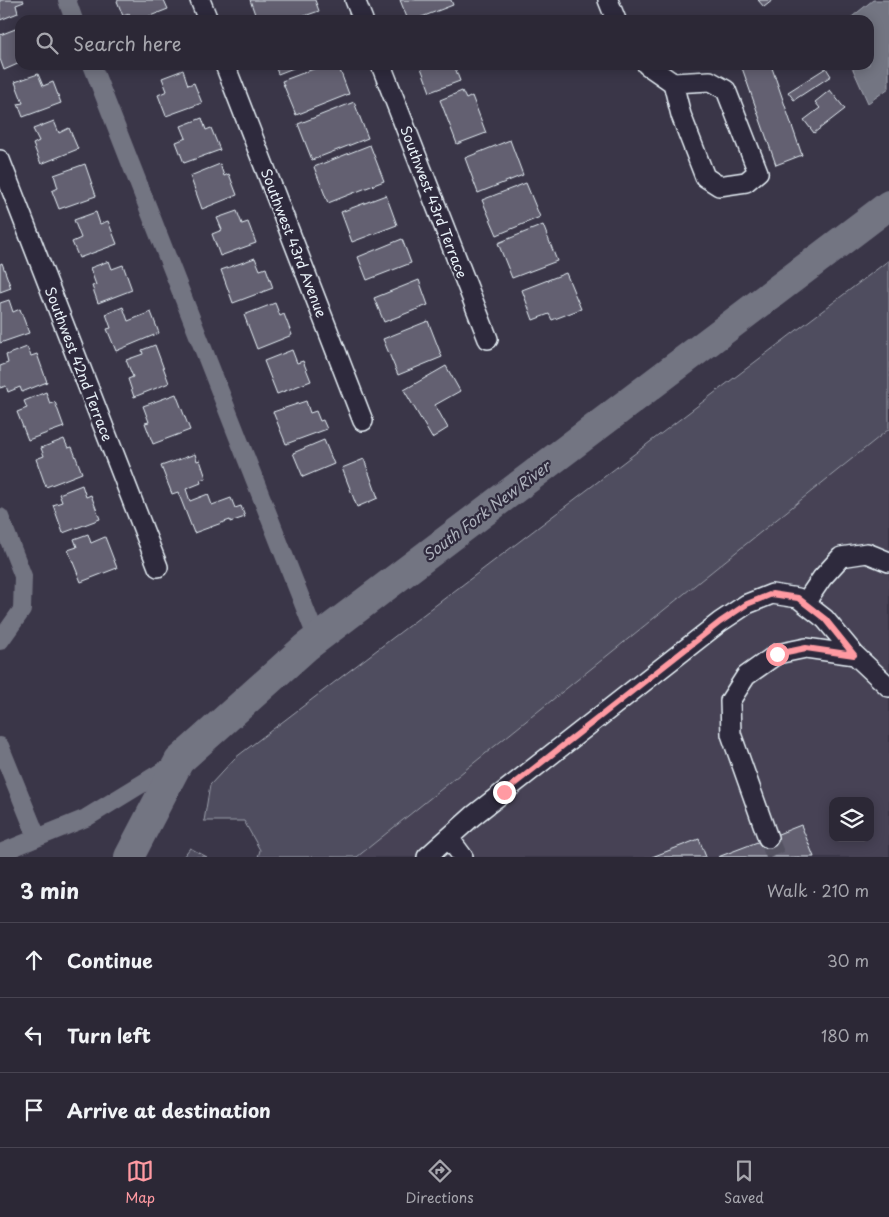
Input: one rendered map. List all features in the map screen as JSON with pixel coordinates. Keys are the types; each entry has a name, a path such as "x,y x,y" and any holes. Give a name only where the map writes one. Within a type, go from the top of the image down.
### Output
{"street":[{"path":"200,0 206,15"},
{"path":"355,0 361,15"},
{"path":"608,0 614,15"},
{"name":"Southwest 43rd Avenue","path":"228,70 363,421"},
{"name":"Southwest 43rd Terrace","path":"383,70 488,339"},
{"path":"654,70 674,83 710,81 726,90 758,172 746,182 720,186 705,177 681,115 674,83"},
{"name":"Southwest 42nd Terrace","path":"0,160 158,567"},
{"path":"805,603 822,578 841,557 867,553 889,562"},
{"path":"427,857 473,816 720,622 747,604 772,594 798,598 805,603 825,619 854,655 889,687"},
{"path":"768,838 731,734 730,701 746,676 777,654 806,648 854,655"},
{"path":"449,838 463,857"}],"shaded area":[{"path":"889,260 889,429 357,857 258,857 260,850 244,821 204,821 210,785 235,758"},
{"path":"889,429 889,857 357,857"},
{"path":"190,848 207,857 183,857"}],"water":[{"path":"873,0 889,0 889,88 868,103 853,70 874,70 874,15 854,15"}],"building":[{"path":"0,0 23,0 24,2 16,5 18,13 0,20"},
{"path":"164,0 168,9 153,15 123,15 117,1"},
{"path":"250,0 315,0 319,11 307,15 255,15"},
{"path":"400,0 451,0 453,5 427,15 406,15"},
{"path":"758,0 773,0 764,7"},
{"path":"15,29 15,65 4,70 0,59 0,35"},
{"path":"183,70 188,85 194,83 202,103 166,116 158,95 167,91 162,78"},
{"path":"277,70 288,70 278,74"},
{"path":"311,70 340,70 349,94 296,115 282,81"},
{"path":"422,70 456,70 460,81 430,92"},
{"path":"743,70 773,70 802,155 776,165"},
{"path":"823,70 827,70 831,76 794,100 788,92"},
{"path":"38,74 43,86 53,82 61,103 23,117 18,104 23,103 15,82"},
{"path":"830,90 845,109 814,133 804,120 820,108 815,102"},
{"path":"462,91 466,99 472,96 486,133 457,144 440,100"},
{"path":"354,102 368,138 312,160 298,124"},
{"path":"202,118 206,130 211,128 220,150 184,163 176,142 186,138 181,126"},
{"path":"54,121 59,133 69,128 78,149 41,164 33,144 39,141 33,129"},
{"path":"510,140 523,175 478,193 465,158"},
{"path":"370,145 384,181 328,203 314,167"},
{"path":"85,164 96,196 59,209 52,191 58,188 54,175"},
{"path":"220,164 224,176 229,174 237,195 202,209 190,176"},
{"path":"526,183 540,217 497,235 482,200"},
{"path":"386,195 397,225 352,242 341,212"},
{"path":"237,211 242,224 248,222 256,243 220,256 212,234 222,230 217,218"},
{"path":"96,212 100,224 108,221 117,244 79,258 72,242 81,238 74,220"},
{"path":"543,225 557,261 512,278 498,243"},
{"path":"402,239 411,263 367,280 358,257"},
{"path":"255,258 260,270 266,268 273,288 233,303 221,270"},
{"path":"109,261 112,269 123,265 132,290 98,303 92,286 96,285 90,268"},
{"path":"2,263 11,288 0,292 0,264"},
{"path":"566,273 581,309 552,320 549,314 533,320 522,290"},
{"path":"419,280 428,305 384,322 374,298"},
{"path":"9,300 13,312 20,309 29,333 0,343 0,303"},
{"path":"275,303 280,316 284,314 292,335 257,349 244,315"},
{"path":"123,307 128,321 151,312 159,333 116,351 107,329 111,328 106,314"},
{"path":"428,321 442,357 398,375 383,339"},
{"path":"155,345 169,383 134,397 128,379 133,377 126,360 143,354 142,350"},
{"path":"27,347 31,356 37,354 47,382 22,392 20,387 8,392 6,386 0,388 0,366 8,363 6,355"},
{"path":"292,350 297,363 303,361 311,381 277,394 264,361"},
{"path":"446,366 460,391 435,405 448,428 432,438 404,390"},
{"path":"46,392 50,404 55,402 64,427 28,440 17,412 27,408 24,401"},
{"path":"176,394 190,430 153,444 145,423 149,422 143,406"},
{"path":"306,401 310,413 316,411 320,421 323,420 327,429 286,444 273,412"},
{"path":"64,439 68,448 72,447 82,473 46,487 36,459 44,456 41,448"},
{"path":"324,440 334,464 303,477 293,453"},
{"path":"195,454 197,461 200,460 206,478 200,480 201,483 186,489 190,501 208,494 212,505 231,498 235,508 241,506 245,517 230,522 230,520 194,533 178,492 172,494 161,466"},
{"path":"364,459 378,498 357,507 342,468"},
{"path":"82,485 86,497 91,495 100,519 63,533 53,505 62,502 59,494"},
{"path":"88,534 91,543 105,537 117,568 81,582 68,550 77,547 74,539"},
{"path":"801,825 814,857 718,857 768,838"},
{"path":"699,839 706,857 652,857"}],"waterway":[{"path":"67,0 72,15"},
{"path":"94,70 317,639"},
{"name":"South Fork New River","path":"129,857 179,761 306,647 889,205"},
{"path":"0,517 23,576 22,610 0,641"},
{"path":"0,746 37,837"},
{"path":"0,853 86,818 179,761"}],"tunnel":[{"path":"768,838 776,857"}],"route":[{"path":"504,792 720,622 747,604 772,594 798,598 825,619 854,655 806,648 777,654"}]}
